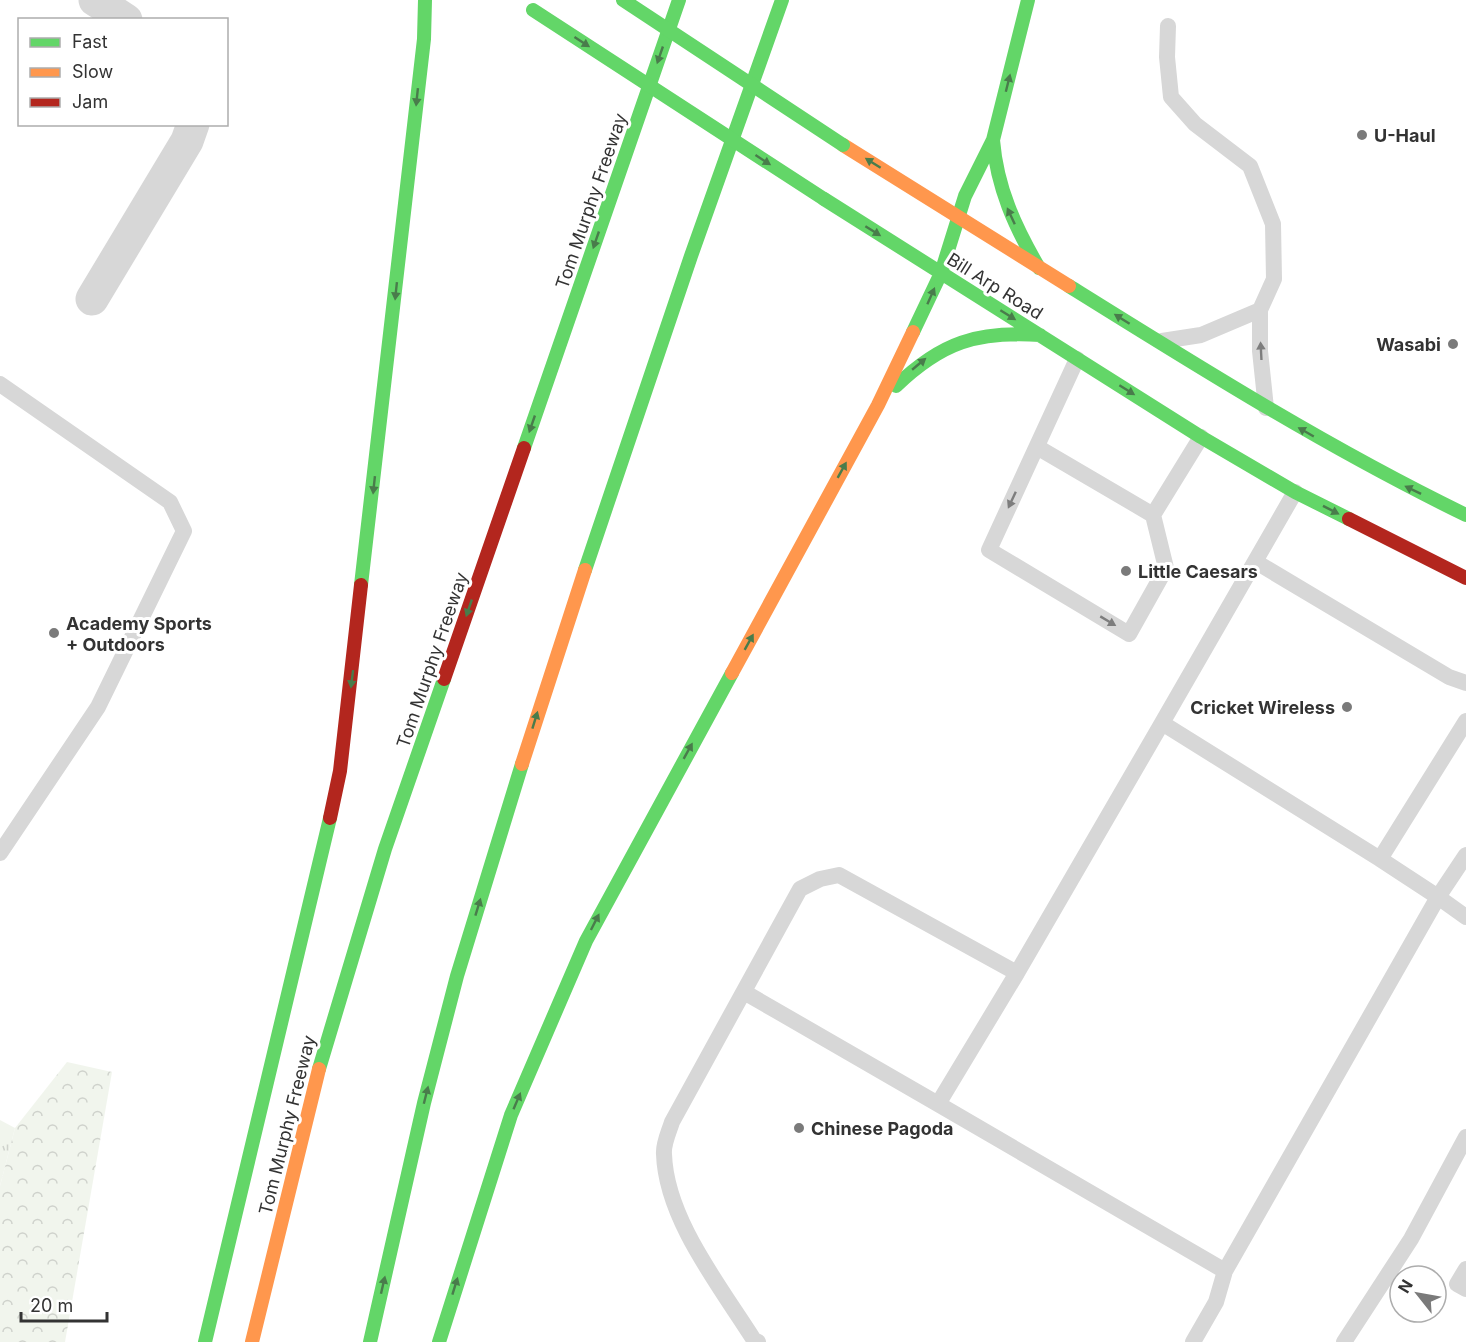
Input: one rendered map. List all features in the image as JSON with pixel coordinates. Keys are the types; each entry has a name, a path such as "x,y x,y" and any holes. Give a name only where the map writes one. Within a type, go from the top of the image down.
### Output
{"main road":[{"path":"205,1342 266,1078 322,860 340,771 424,39 425,0"},
{"name":"Bill Arp Road","path":"519,0 824,200 1202,437 1295,492 1465,578"},
{"path":"623,0 843,144 1266,409 1383,476 1466,515"},
{"name":"Tom Murphy Freeway","path":"252,1342 299,1142 336,1008 385,849 679,0"},
{"path":"370,1342 424,1103 457,976 540,702 691,256 782,0"},
{"path":"439,1342 511,1115 586,940 878,405 941,273 958,217 993,140 1029,0"},
{"path":"424,39 437,16"},
{"path":"993,140 999,187 1009,214 1039,268"},
{"path":"878,405 914,367 953,342 976,335 998,333 1040,335"}],"street":[{"path":"95,0 123,18"},
{"path":"93,299 187,141 192,126"}],"lane":[{"path":"1168,26 1171,97 1195,124 1250,166 1273,224 1274,279 1260,310 1260,351 1266,409"},
{"path":"1158,342 1201,334 1260,310"},
{"path":"1037,447 1152,515 1166,568 1129,634 989,550 1037,447 1058,395 1077,359"},
{"path":"0,384 170,502 184,531 98,707 0,853"},
{"path":"1152,515 1202,437"},
{"path":"938,1104 1017,973 1295,492"},
{"path":"1256,562 1449,677 1466,683"},
{"path":"1380,859 1466,721"},
{"path":"1162,723 1380,859 1466,917"},
{"path":"1193,1342 1216,1302 1225,1270 1438,897 1466,855"},
{"path":"758,1342 754,1340 686,1232 673,1197 663,1152 672,1122 800,890 820,879 839,875 1017,973"},
{"path":"744,992 1225,1270"},
{"path":"1344,1342 1411,1239 1466,1137"},
{"path":"1466,1269 1457,1284 1466,1289"}],"green space":[{"path":"67,1062 112,1072 65,1342 0,1342 0,1186 15,1128"},
{"path":"0,1120 15,1128 0,1186"}],"traffic: fast":[{"path":"361,585 424,39 425,0"},
{"path":"623,0 843,145"},
{"path":"524,448 679,0"},
{"path":"585,570 691,256 782,0"},
{"path":"913,332 941,273 965,196 993,140 1028,0"},
{"path":"533,10 824,199"},
{"path":"993,140 998,174 1008,207 1039,268"},
{"path":"824,199 1201,437 1295,492 1349,519"},
{"path":"1069,286 1314,434 1466,515"},
{"path":"896,386 929,359 962,342 997,335 1040,335"},
{"path":"439,1342 511,1115 586,941 732,673"},
{"path":"319,1069 385,849 444,679"},
{"path":"370,1342 424,1103 457,976 522,764"},
{"path":"205,1342 330,818"}],"traffic: slow":[{"path":"843,145 1069,286"},
{"path":"732,673 878,405 913,332"},
{"path":"522,764 585,570"},
{"path":"252,1342 319,1069"}],"traffic: jam":[{"path":"444,679 524,448"},
{"path":"1349,519 1466,578"},
{"path":"330,818 340,771 361,585"}],"place":[{"name":"U-Haul","path":"1362,135"},
{"name":"Wasabi","path":"1453,344"},
{"name":"Little Caesars","path":"1126,571"},
{"name":"Academy Sports + Outdoors","path":"54,633"},
{"name":"Cricket Wireless","path":"1347,707"},
{"name":"Chinese Pagoda","path":"799,1128"}]}
